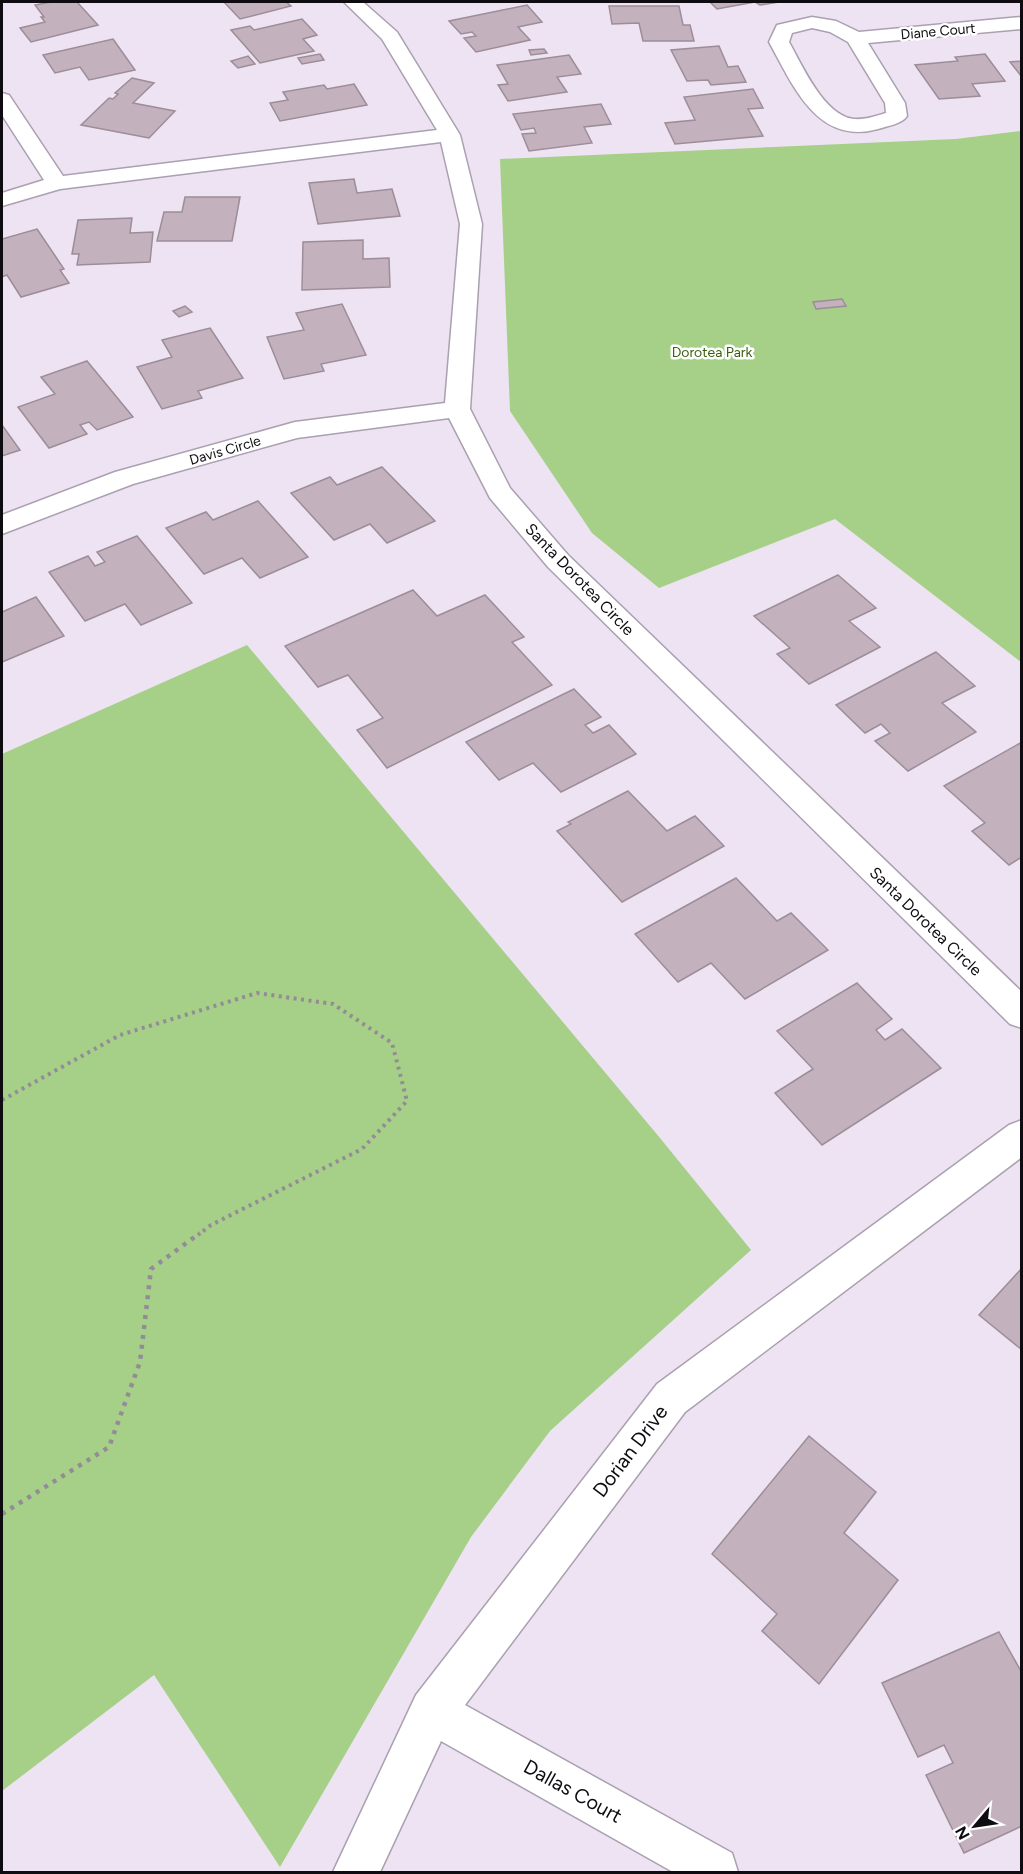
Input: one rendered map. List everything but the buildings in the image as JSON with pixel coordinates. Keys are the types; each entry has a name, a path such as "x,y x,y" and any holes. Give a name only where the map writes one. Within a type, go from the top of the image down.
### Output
{"street":[{"path":"353,2 390,36 450,135 471,225 457,410"},
{"path":"816,22 836,26 855,38 895,103 897,116 877,125 852,126 834,121 820,111 779,42 784,29 816,22"},
{"name":"Diane Court","path":"855,38 1022,23"},
{"path":"2,99 35,153 57,183"},
{"path":"2,200 57,183 450,135"},
{"name":"Davis Circle","path":"2,525 124,478 295,430 457,410"},
{"name":"Santa Dorotea Circle","path":"457,410 499,492 558,561 1022,1014"},
{"name":"Dorian Drive","path":"356,1872 432,1711 671,1398 1022,1136"},
{"name":"Dallas Court","path":"432,1711 715,1870"}],"path":[{"path":"2,1100 120,1035 257,993 333,1004 393,1043 407,1101 362,1149 211,1224 152,1269 140,1362 109,1447 2,1514"}],"green space":[{"name":"Dorotea Park","path":"1021,131 1021,662 835,519 659,588 592,533 510,411 500,159 956,139"},
{"path":"247,645 751,1250 550,1431 471,1537 280,1867 154,1675 2,1791 2,754"}]}
